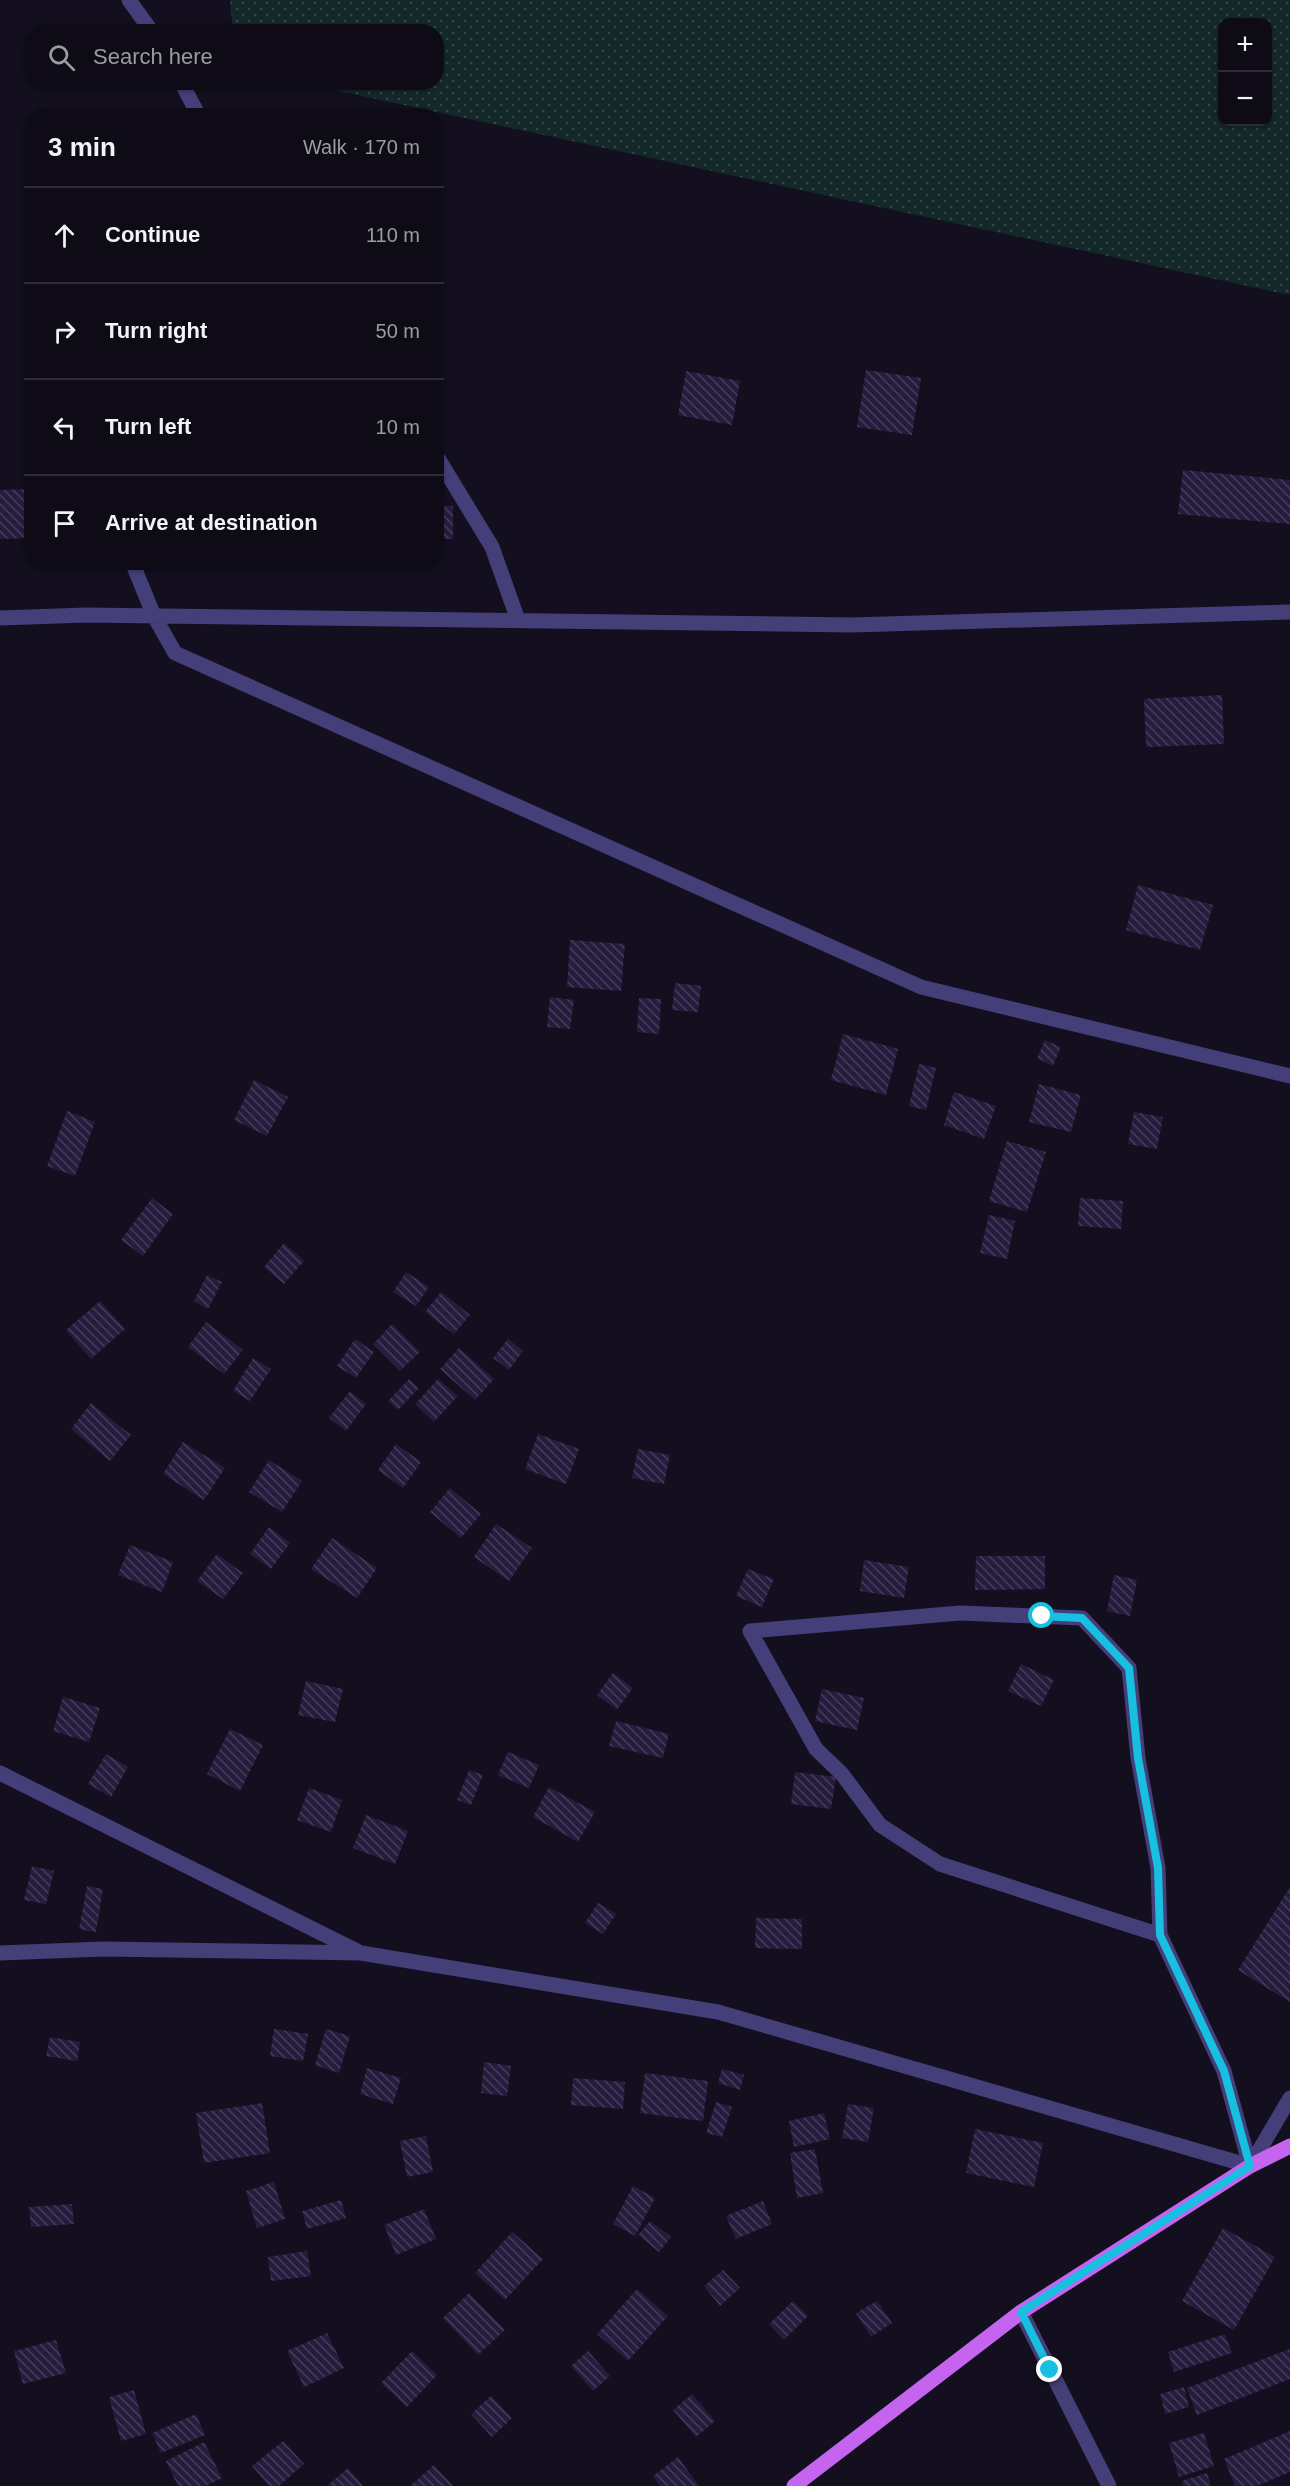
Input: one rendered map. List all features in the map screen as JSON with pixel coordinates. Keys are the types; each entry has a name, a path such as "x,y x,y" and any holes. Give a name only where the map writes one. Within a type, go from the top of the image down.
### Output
{"main road":[{"path":"794,2486 1021,2312 1250,2166 1290,2146"}],"street":[{"path":"129,0 146,24"},
{"path":"185,90 195,108"},
{"path":"444,468 492,547 518,620"},
{"path":"135,570 154,616 175,653 921,987 1290,1076"},
{"path":"0,618 154,616 852,625 1290,612"},
{"path":"1160,1935 940,1864 880,1825 842,1774 816,1749 750,1631 960,1613 1082,1618 1129,1668 1138,1758 1158,1868 1160,1935 1224,2071 1250,2166"},
{"path":"0,1773 361,1953"},
{"path":"0,1953 103,1949 361,1953 718,2012 1250,2166"},
{"path":"1250,2166 1290,2098"},
{"path":"1021,2312 1109,2486"}],"green space":[{"path":"230,0 1290,0 1290,295 444,113 444,108 419,108 335,90 444,90 444,24 232,24"}],"building":[{"path":"866,370 921,378 912,435 857,427"},
{"path":"686,371 740,381 732,425 678,415"},
{"path":"1183,470 1290,480 1290,524 1178,514"},
{"path":"24,489 24,538 0,539 0,490"},
{"path":"444,506 453,506 453,539 444,539"},
{"path":"1222,695 1224,744 1146,747 1144,699"},
{"path":"1138,885 1213,905 1200,950 1126,930"},
{"path":"570,940 625,944 621,991 567,987"},
{"path":"675,983 701,986 698,1012 672,1010"},
{"path":"550,997 574,1000 570,1029 547,1027"},
{"path":"639,998 661,999 659,1034 637,1032"},
{"path":"843,1034 898,1049 886,1095 831,1080"},
{"path":"1045,1040 1061,1047 1053,1066 1037,1058"},
{"path":"919,1064 936,1068 926,1110 909,1106"},
{"path":"254,1080 288,1097 267,1136 234,1120"},
{"path":"1039,1084 1081,1095 1071,1132 1029,1122"},
{"path":"954,1092 996,1106 984,1139 944,1125"},
{"path":"67,1111 95,1122 75,1176 47,1166"},
{"path":"1134,1112 1163,1117 1157,1149 1128,1144"},
{"path":"1007,1141 1046,1152 1027,1212 989,1201"},
{"path":"152,1198 173,1214 143,1256 121,1240"},
{"path":"1080,1198 1123,1201 1121,1229 1078,1226"},
{"path":"989,1215 1015,1221 1007,1259 980,1253"},
{"path":"284,1243 304,1261 284,1284 264,1267"},
{"path":"406,1272 429,1287 416,1306 393,1292"},
{"path":"207,1275 222,1282 208,1309 194,1301"},
{"path":"441,1292 470,1315 454,1334 425,1312"},
{"path":"100,1301 125,1329 91,1359 66,1330"},
{"path":"206,1322 243,1350 224,1374 188,1347"},
{"path":"392,1324 420,1352 400,1371 373,1344"},
{"path":"355,1339 374,1352 356,1378 337,1366"},
{"path":"508,1339 523,1351 509,1370 493,1358"},
{"path":"459,1348 494,1379 475,1400 440,1369"},
{"path":"253,1358 271,1369 250,1401 233,1391"},
{"path":"409,1379 419,1388 398,1410 388,1401"},
{"path":"438,1379 458,1396 434,1422 415,1404"},
{"path":"350,1391 366,1404 346,1431 329,1418"},
{"path":"91,1403 131,1435 110,1461 71,1429"},
{"path":"538,1434 579,1449 566,1484 525,1469"},
{"path":"183,1442 225,1468 204,1500 163,1474"},
{"path":"396,1444 421,1462 403,1488 378,1470"},
{"path":"638,1449 670,1455 664,1484 632,1478"},
{"path":"269,1460 302,1481 282,1512 249,1492"},
{"path":"450,1488 481,1514 461,1538 430,1512"},
{"path":"496,1524 532,1548 509,1581 474,1557"},
{"path":"269,1527 290,1543 271,1569 250,1554"},
{"path":"332,1538 377,1568 357,1598 311,1569"},
{"path":"130,1545 173,1562 162,1592 118,1575"},
{"path":"217,1554 243,1573 223,1599 197,1581"},
{"path":"976,1556 1045,1556 1045,1589 975,1590"},
{"path":"864,1560 909,1567 904,1598 860,1591"},
{"path":"748,1569 774,1579 762,1607 736,1596"},
{"path":"1114,1575 1137,1580 1130,1616 1107,1611"},
{"path":"1021,1664 1054,1680 1041,1706 1008,1691"},
{"path":"613,1673 633,1688 617,1710 597,1695"},
{"path":"306,1681 343,1689 335,1722 298,1715"},
{"path":"822,1689 864,1698 857,1730 815,1721"},
{"path":"63,1697 100,1708 89,1742 53,1731"},
{"path":"616,1721 669,1734 663,1758 609,1746"},
{"path":"230,1729 263,1745 240,1791 207,1774"},
{"path":"508,1752 539,1765 529,1788 498,1775"},
{"path":"106,1754 128,1767 111,1797 88,1784"},
{"path":"469,1770 483,1775 471,1805 457,1800"},
{"path":"795,1772 836,1777 831,1809 791,1804"},
{"path":"549,1787 595,1812 578,1842 533,1817"},
{"path":"309,1788 342,1800 331,1832 297,1820"},
{"path":"366,1815 408,1831 395,1864 353,1848"},
{"path":"32,1866 54,1871 46,1904 24,1900"},
{"path":"87,1886 103,1889 96,1932 79,1929"},
{"path":"1290,1887 1290,2002 1238,1970"},
{"path":"598,1903 616,1914 603,1934 585,1923"},
{"path":"756,1918 802,1919 802,1949 755,1948"},
{"path":"274,2029 308,2034 303,2061 270,2056"},
{"path":"326,2029 350,2036 339,2073 315,2065"},
{"path":"50,2037 80,2042 77,2061 46,2056"},
{"path":"484,2062 511,2066 507,2096 481,2093"},
{"path":"367,2068 401,2078 393,2104 360,2094"},
{"path":"722,2069 744,2075 740,2090 718,2083"},
{"path":"645,2073 708,2081 703,2121 640,2113"},
{"path":"573,2078 625,2082 623,2109 571,2105"},
{"path":"716,2102 732,2107 722,2137 706,2133"},
{"path":"262,2103 270,2153 204,2163 196,2113"},
{"path":"848,2104 874,2108 868,2142 842,2138"},
{"path":"824,2113 830,2139 794,2147 789,2121"},
{"path":"975,2129 1043,2143 1034,2187 966,2173"},
{"path":"426,2136 433,2172 407,2177 400,2141"},
{"path":"815,2149 823,2193 797,2198 790,2153"},
{"path":"274,2182 285,2219 257,2228 246,2191"},
{"path":"633,2186 655,2198 635,2236 613,2224"},
{"path":"341,2200 346,2218 307,2229 302,2211"},
{"path":"763,2201 772,2224 736,2239 726,2216"},
{"path":"72,2204 74,2224 31,2227 29,2207"},
{"path":"424,2209 436,2239 396,2255 384,2225"},
{"path":"650,2221 671,2237 659,2252 638,2235"},
{"path":"1223,2228 1275,2257 1234,2330 1182,2301"},
{"path":"512,2232 543,2259 505,2300 475,2273"},
{"path":"307,2251 311,2276 271,2281 268,2257"},
{"path":"723,2270 740,2288 720,2306 704,2286"},
{"path":"637,2289 668,2316 628,2361 597,2334"},
{"path":"469,2293 505,2330 478,2355 443,2318"},
{"path":"793,2301 808,2316 784,2340 769,2324"},
{"path":"877,2301 892,2323 871,2337 856,2313"},
{"path":"327,2333 344,2368 304,2387 287,2351"},
{"path":"1225,2334 1232,2353 1174,2372 1168,2352"},
{"path":"56,2340 66,2373 23,2384 14,2351"},
{"path":"1290,2349 1290,2379 1197,2415 1187,2388"},
{"path":"412,2351 437,2375 407,2407 381,2383"},
{"path":"588,2351 610,2376 593,2391 571,2366"},
{"path":"1184,2387 1189,2407 1165,2414 1160,2394"},
{"path":"134,2390 146,2434 121,2441 109,2397"},
{"path":"692,2394 715,2421 696,2437 673,2410"},
{"path":"491,2396 512,2418 492,2437 471,2414"},
{"path":"196,2414 205,2435 161,2453 152,2433"},
{"path":"1290,2431 1290,2472 1257,2486 1235,2486 1224,2459"},
{"path":"1204,2433 1214,2466 1179,2477 1169,2443"},
{"path":"283,2441 304,2464 279,2486 269,2486 252,2466"},
{"path":"204,2442 222,2478 206,2486 178,2486 166,2461"},
{"path":"678,2457 699,2486 660,2486 653,2476"},
{"path":"434,2465 453,2486 410,2486"},
{"path":"348,2468 363,2486 327,2486"},
{"path":"1207,2473 1211,2486 1183,2486 1182,2481"}],"route":[{"path":"1042,1616 1082,1618 1129,1668 1138,1758 1158,1868 1160,1935 1224,2071 1250,2166 1021,2312 1050,2370"}]}
